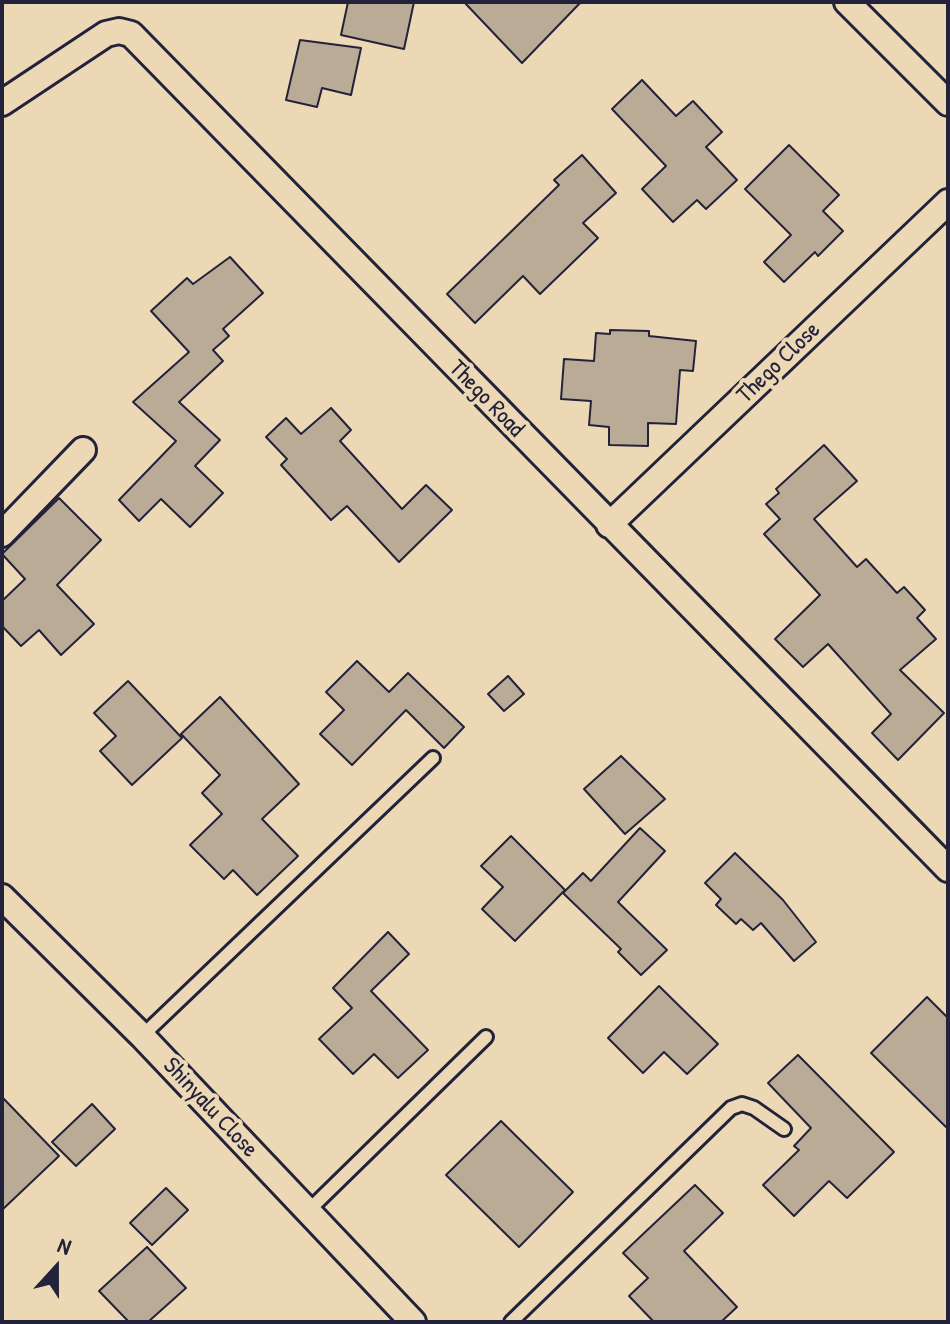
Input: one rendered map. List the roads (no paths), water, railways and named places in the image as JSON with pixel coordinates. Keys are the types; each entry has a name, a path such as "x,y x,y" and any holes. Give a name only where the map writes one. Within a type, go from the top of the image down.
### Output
{"street":[{"path":"847,2 948,103"},
{"name":"Thego Road","path":"2,103 106,34 119,31 131,34 948,869"},
{"name":"Thego Close","path":"609,525 948,202"},
{"path":"2,534 83,450"},
{"name":"Shinyalu Close","path":"2,897 142,1036 413,1322"}],"lane":[{"path":"142,1036 433,758"},
{"path":"307,1212 486,1037"},
{"path":"511,1322 731,1108 742,1104 754,1108 784,1129"}]}
